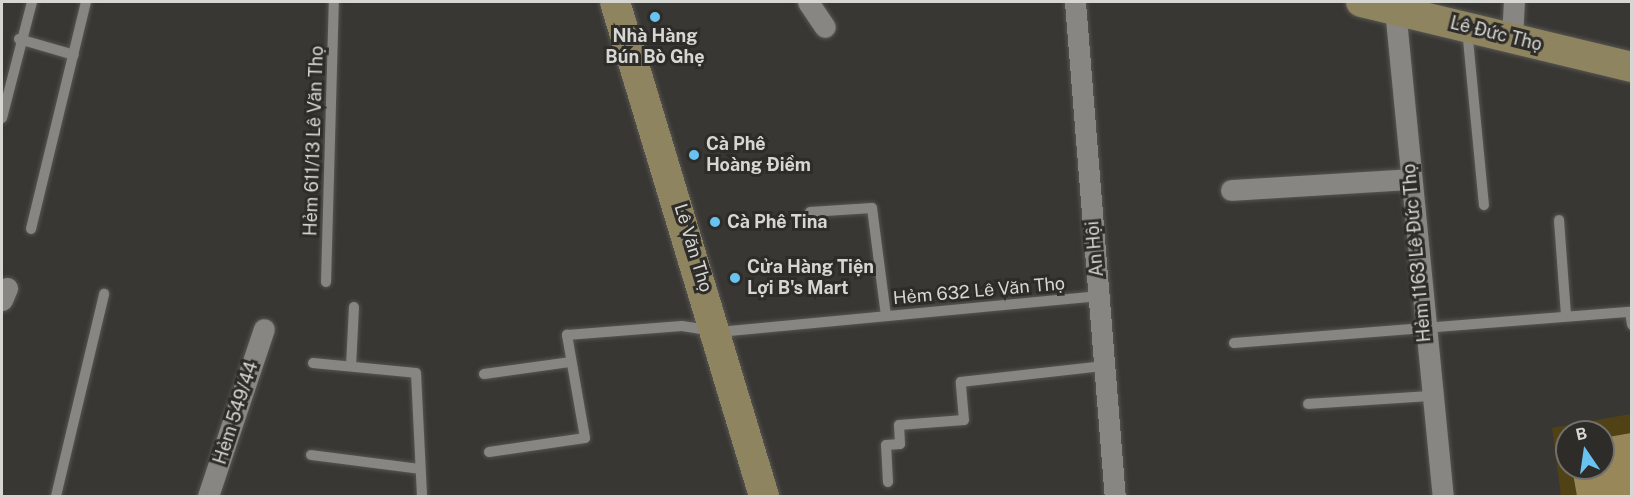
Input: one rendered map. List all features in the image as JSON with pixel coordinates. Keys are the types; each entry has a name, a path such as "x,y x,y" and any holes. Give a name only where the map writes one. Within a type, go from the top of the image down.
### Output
{"main road":[{"name":"Lê Văn Thọ","path":"615,2 719,332 764,496"},
{"name":"Lê Đức Thọ","path":"1374,4 1632,67"}],"street":[{"path":"808,2 825,27"},
{"name":"An Hội","path":"1075,2 1115,496"},
{"path":"1512,38 1514,2"},
{"name":"Hẻm 1163 Lê Đức Thọ","path":"1374,4 1411,179 1430,396 1443,496"},
{"path":"1231,190 1411,179"},
{"name":"Hẻm 549/44","path":"208,496 264,328"}],"lane":[{"path":"2,118 19,39 32,2"},
{"path":"31,229 86,2"},
{"name":"Hẻm 611/13 Lê Văn Thọ","path":"326,282 334,2"},
{"path":"1467,27 1484,205"},
{"path":"19,39 74,55"},
{"path":"810,212 872,208 886,316"},
{"path":"1559,220 1566,316"},
{"path":"56,496 104,294"},
{"name":"Hẻm 632 Lê Văn Thọ","path":"571,362 567,335 682,326 719,332 1099,296"},
{"path":"351,366 354,307"},
{"path":"1234,343 1425,331 1566,316 1630,312 1632,325"},
{"path":"484,374 571,362 585,438 489,452"},
{"path":"313,363 416,373 422,496"},
{"path":"888,482 886,445 900,444 899,425 964,420 961,382 1104,366"},
{"path":"1308,404 1430,396"},
{"path":"311,455 420,468"}],"shaded area":[{"path":"1631,414 1631,496 1561,496 1559,480 1615,480 1615,420 1597,420"},
{"path":"1555,427 1555,451 1552,428"},
{"path":"1631,433 1631,496 1577,496 1574,480 1615,480 1615,436"}],"place":[{"name":"Nhà Hàng Bún Bò Ghẹ","path":"655,17"},
{"name":"Cà Phê Hoàng Điềm","path":"694,155"},
{"name":"Cà Phê Tina","path":"715,222"},
{"name":"Cửa Hàng Tiện Lợi B's Mart","path":"735,278"}]}
